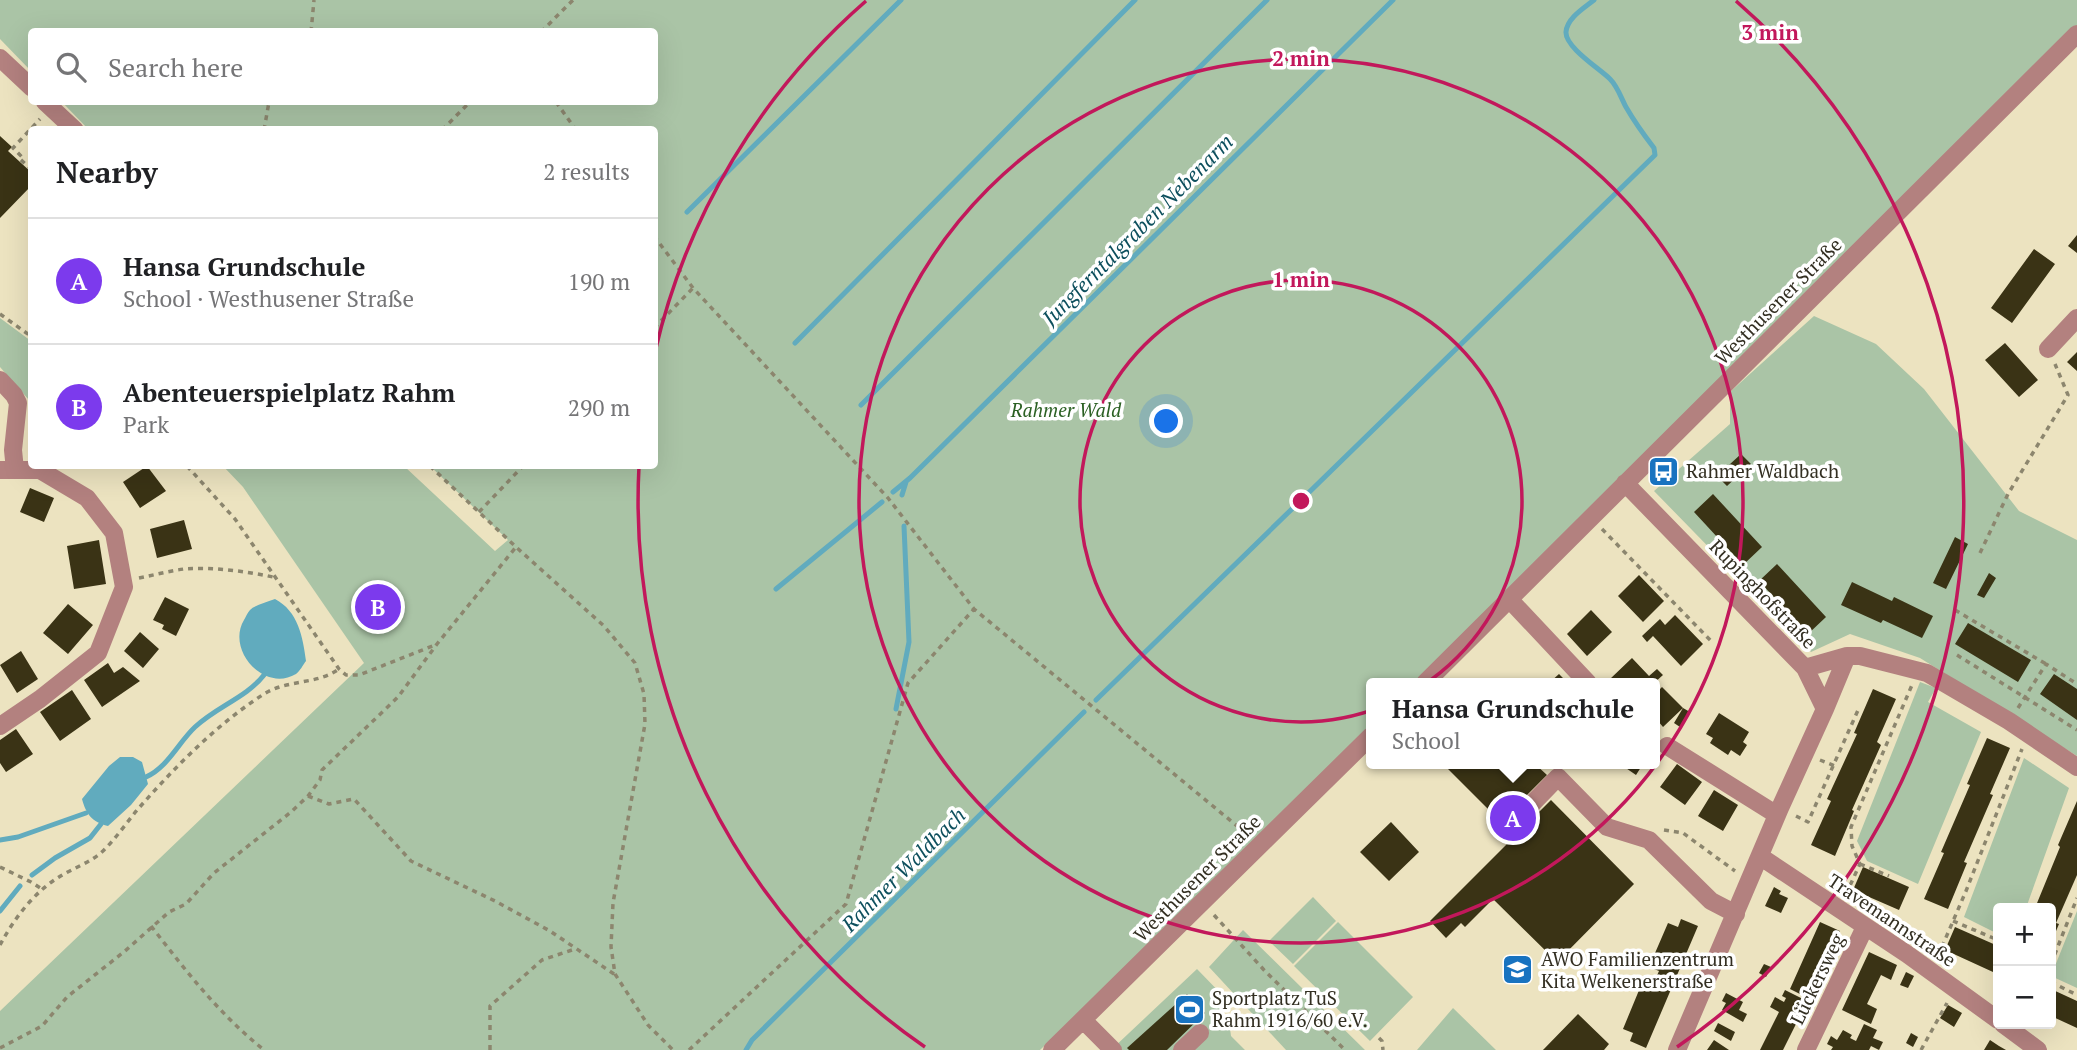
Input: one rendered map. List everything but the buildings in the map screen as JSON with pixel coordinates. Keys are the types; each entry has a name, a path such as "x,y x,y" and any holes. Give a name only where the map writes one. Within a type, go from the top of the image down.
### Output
{"street":[{"name":"Westhusener Straße","path":"1430,678 2077,34"},
{"path":"0,58 28,84"},
{"path":"49,105 71,126"},
{"path":"2048,349 2077,318"},
{"path":"0,380 18,403 13,450 7,470 40,470 87,498 114,533 124,587 98,653 40,699 0,726"},
{"name":"Rupinghofstraße","path":"1625,483 1805,668 1847,656 1870,657 1927,673 2009,721 2077,767"},
{"path":"1510,600 1583,678"},
{"path":"1678,1050 1847,656"},
{"path":"1805,668 1825,709"},
{"name":"Westhusener Straße","path":"1052,1050 1366,741"},
{"path":"1667,746 1778,812"},
{"path":"1525,811 1558,777 1607,827 1649,840 1711,901 1736,914"},
{"name":"Travemannstraße","path":"1761,857 1931,971 1993,1016"},
{"name":"Lückersweg","path":"1806,1050 1866,927"},
{"path":"1083,1020 1113,1050"},
{"path":"2010,1029 2038,1050"},
{"path":"1182,1050 1200,1032"}],"path":[{"path":"311,28 314,0"},
{"path":"545,28 573,0"},
{"path":"30,126 47,105"},
{"path":"265,126 268,105"},
{"path":"446,126 467,105"},
{"path":"558,105 573,126"},
{"path":"28,129 13,148 28,166"},
{"path":"658,241 693,288 888,498 974,609 1260,846"},
{"path":"658,324 693,288"},
{"path":"0,314 28,334"},
{"path":"1980,553 2008,494 2068,395 2048,349"},
{"path":"190,469 235,519 339,669 346,675 359,675 437,644"},
{"path":"433,469 604,626 635,663 644,694 645,723 613,903 611,947 615,974"},
{"path":"479,512 520,469"},
{"path":"1591,518 1712,642"},
{"path":"0,1048 42,1026 67,998 151,926 169,912 186,904 214,873 308,796 320,780 322,770 398,697 437,644 516,547"},
{"path":"122,581 181,569 255,573 275,578"},
{"path":"689,1050 846,904 908,683 974,609"},
{"path":"1955,610 2077,684"},
{"path":"1956,655 2077,730"},
{"path":"2009,721 2046,664"},
{"path":"0,945 25,908 42,889 103,852 139,808 207,739 256,700 278,687 328,677 339,669"},
{"path":"1889,876 1860,864 1852,846 1851,827 1918,670"},
{"path":"1778,812 1808,822 1859,708"},
{"path":"1931,971 2028,734"},
{"path":"308,796 329,804 354,799 411,860 550,931 615,974 648,1025 673,1050"},
{"path":"1660,829 1683,833 1750,882"},
{"path":"1839,909 1860,864"},
{"path":"0,867 42,889"},
{"path":"2056,951 2077,898"},
{"path":"1203,903 1264,970 1345,1050"},
{"path":"1953,920 1993,938"},
{"path":"151,926 208,998 230,1022 264,1050"},
{"path":"490,1050 490,1006 542,960 576,948"},
{"path":"2056,984 2077,995"},
{"path":"1921,1050 1954,989"},
{"path":"1379,1038 1383,1050"}],"green space":[{"name":"Rahmer Wald","path":"0,0 2077,0 2077,25 1622,481 1421,678 1366,678 1366,732 1040,1050 0,1050 0,1011 364,663 243,487 226,469 407,469 495,551 508,540 433,469 658,469 658,126 85,126 65,105 658,105 658,28 28,28 28,68 0,39"},
{"path":"1814,316 1876,344 1924,389 2019,511 2077,540 2077,756 1920,658 1850,634 1811,652 1654,491 1730,424 1730,392"},
{"path":"0,318 28,339 28,399 0,367"},
{"path":"1920,682 1936,688 1928,702 1981,732 1918,884 1867,861 1857,841"},
{"path":"2024,758 2069,788 2028,903 1993,903 1993,932 1964,917"},
{"path":"1313,897 1336,921 1293,964 1269,941"},
{"path":"2077,911 2077,988 2056,978 2056,964"},
{"path":"1338,922 1413,997 1370,1041 1294,966"},
{"path":"1243,930 1365,1050 1286,1050 1209,967"},
{"name":"Sportplatz TuS Rahm 1916/60 e.V.","path":"1197,969 1230,1003 1218,1014 1226,1020 1231,1036 1245,1050 1111,1050"},
{"path":"1453,1008 1496,1050 1417,1050"}],"water":[{"path":"275,599 289,610 298,626 306,661 296,674 284,678 272,678 261,673 251,665 240,644 240,632 249,611"},
{"path":"120,757 133,757 142,762 148,784 131,805 108,826 90,817 82,799 109,766"}],"waterway":[{"name":"Jungferntalgraben Nebenarm","path":"687,212 901,0"},
{"name":"Jungferntalgraben Nebenarm","path":"795,343 1135,0"},
{"name":"Jungferntalgraben Nebenarm","path":"861,405 1267,0"},
{"name":"Jungferntalgraben Nebenarm","path":"893,492 1393,0"},
{"name":"Rahmer Waldbach","path":"1096,700 1655,155 1654,148 1632,117 1613,82 1577,51 1567,38 1569,22 1594,0"},
{"name":"Jungferntalgraben Nebenarm","path":"902,495 906,482"},
{"name":"Jungferntalgraben Nebenarm","path":"776,589 882,502"},
{"name":"Jungferntalgraben Nebenarm","path":"896,709 909,642 904,526"},
{"path":"146,777 167,761 195,727 249,690 264,675"},
{"name":"Rahmer Waldbach","path":"746,1050 752,1040 1084,712"},
{"path":"0,840 18,837 86,813"},
{"path":"32,875 90,838 101,824"},
{"path":"0,911 20,886"}],"place":[{"name":"Rahmer Waldbach","path":"1663,471"},
{"name":"Abenteuerspielplatz Rahm","path":"378,607"},
{"name":"Hansa Grundschule","path":"1513,818"},
{"name":"AWO Familienzentrum Kita Welkenerstraße","path":"1518,970"},
{"name":"Sportplatz TuS Rahm 1916/60 e.V.","path":"1189,1009"}]}
